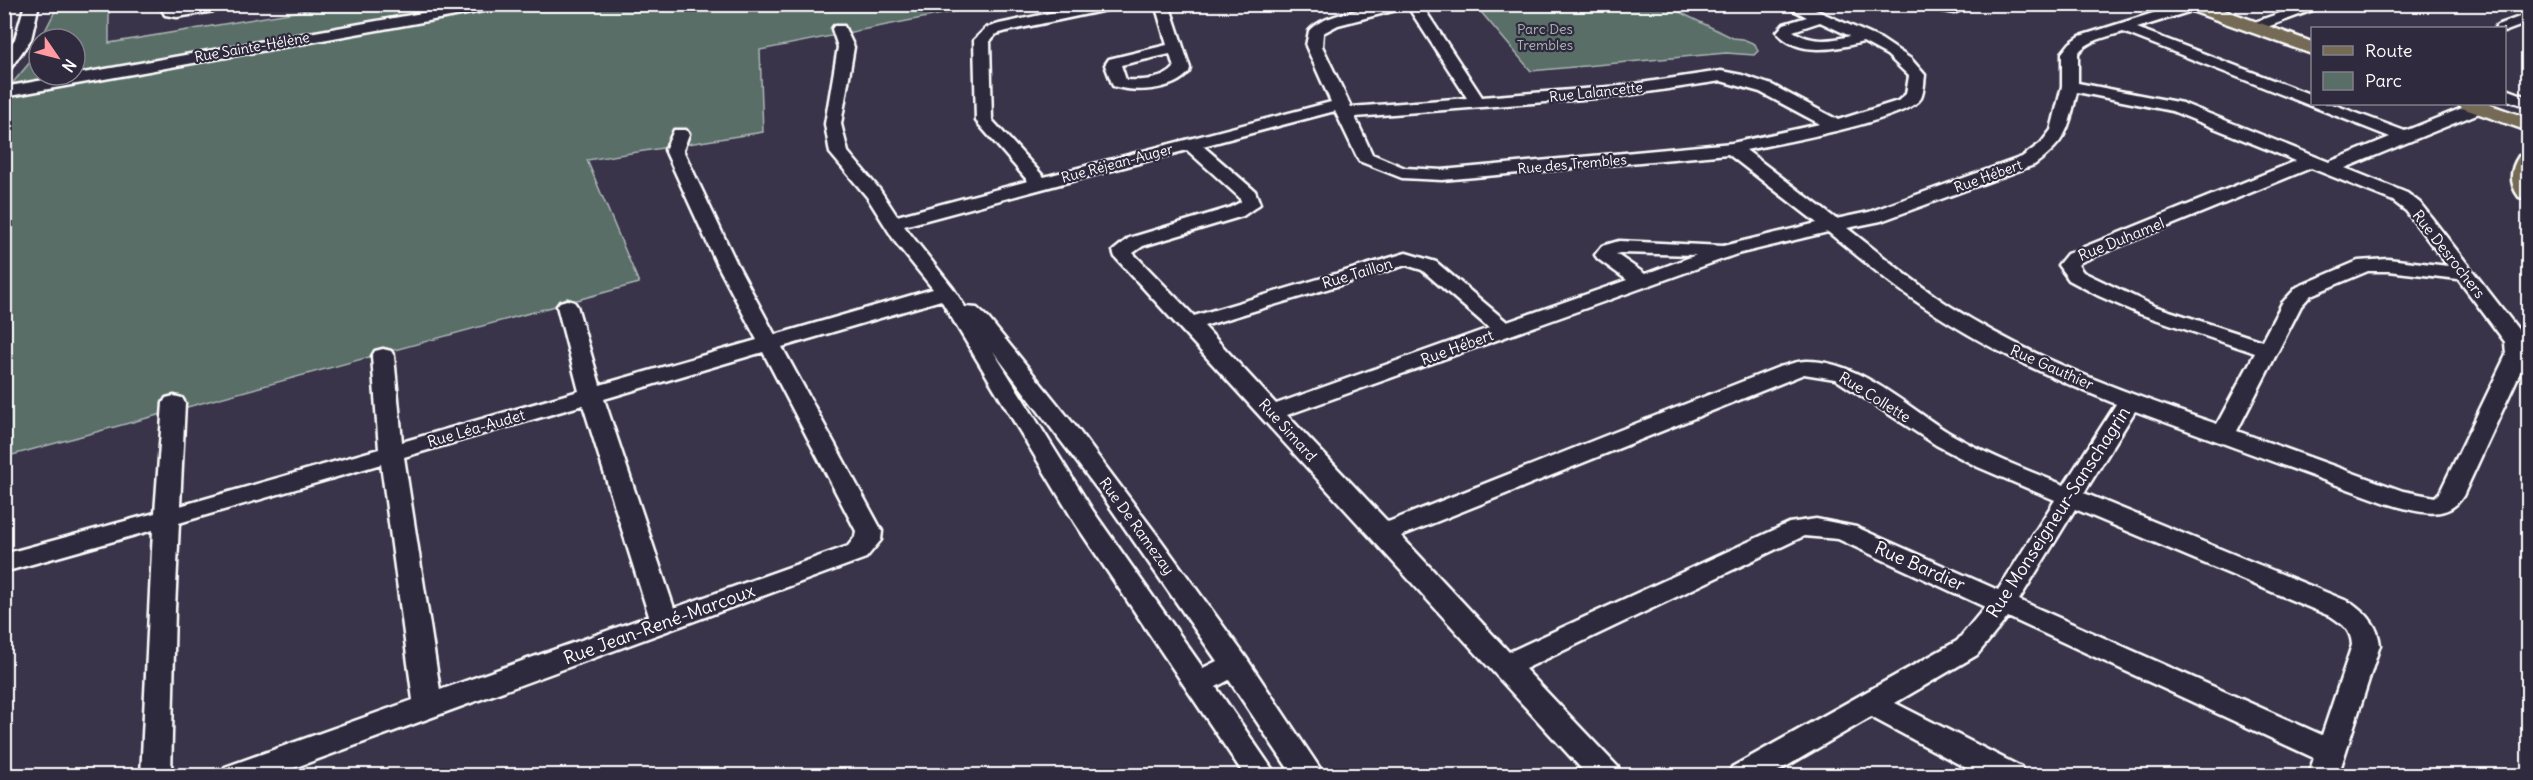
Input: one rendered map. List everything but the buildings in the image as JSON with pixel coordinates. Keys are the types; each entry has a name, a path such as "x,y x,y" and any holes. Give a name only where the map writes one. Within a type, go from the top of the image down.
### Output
{"highway":[{"path":"2529,162 2524,175 2529,191"}],"main road":[{"path":"2198,5 2311,39"},
{"path":"2259,25 2311,47"},
{"path":"2480,105 2529,115"},
{"path":"2480,105 2529,124"}],"street":[{"path":"4,66 23,39 32,4"},
{"path":"166,4 170,12 177,13 233,4"},
{"name":"Rue Sainte-Hélène","path":"4,92 432,10 500,4"},
{"path":"1040,184 984,122 982,40 991,31 1004,27 1116,4"},
{"path":"1162,4 1175,48"},
{"name":"Rue des Trembles","path":"1404,4 1332,22 1316,31 1314,46 1365,157 1402,173 1442,176 1732,148 1784,139 1836,126 1904,104 1914,96 1917,75 1909,64 1894,52 1790,4"},
{"path":"1413,4 1478,103"},
{"path":"1928,4 1954,9 1968,4"},
{"path":"2259,25 2322,4"},
{"name":"Rue Hébert","path":"1272,413 1730,250 1874,217 2028,161 2047,147 2060,131 2070,86 2070,53 2075,46 2085,39 2198,5"},
{"path":"1819,18 1789,27 1784,32 1807,44 1820,46 1862,37"},
{"path":"2505,27 2529,18"},
{"path":"2125,28 2311,100"},
{"name":"Rue De Ramezay","path":"839,29 846,48 833,124 839,153 874,194 892,223 946,292 1084,517 1262,776"},
{"name":"Rue Lalancette","path":"1343,108 1478,103 1621,92 1681,81 1728,76 1760,86 1836,126"},
{"name":"Rue Desrochers","path":"2070,86 2176,107 2400,197 2413,207 2516,342 2517,355 2451,496 2436,506 2418,503"},
{"path":"2506,93 2529,102"},
{"path":"2321,105 2405,137"},
{"name":"Rue Duhamel","path":"2266,349 2147,310 2076,276 2068,264 2074,258 2321,164 2405,137 2480,105"},
{"name":"Rue Réjean-Auger","path":"892,223 1189,143 1343,108"},
{"name":"Rue Jean-René-Marcoux","path":"236,776 428,704 665,622 857,552 868,540 869,531 726,262 674,150 680,134"},
{"name":"Rue Simard","path":"1189,143 1248,195 1251,204 1236,212 1136,242 1123,251 1125,257 1507,665 1607,776"},
{"name":"Rue Gauthier","path":"1732,148 1918,294 1954,318 2068,376 2418,503"},
{"name":"Rue Hébert","path":"1642,281 1605,255 1609,250 1619,248 1730,250"},
{"name":"Rue Taillon","path":"1190,324 1406,259 1429,266 1504,330"},
{"path":"2224,433 2266,349 2292,303 2304,291 2365,265 2388,265 2465,274"},
{"name":"Rue De Ramezay","path":"946,292 981,321 1045,399 1235,664 1310,776"},
{"name":"Rue Léa-Audet","path":"4,563 167,518 946,292"},
{"path":"567,306 591,394 665,622"},
{"path":"383,356 391,453 428,704"},
{"name":"Rue Collette","path":"1382,534 1803,367 1822,368 1843,374 1944,440 1986,462 2342,610 2358,620 2366,632 2366,645 2327,764"},
{"name":"Rue Monseigneur-Sanschagrin","path":"1743,776 1966,648 2003,604 2130,400"},
{"path":"156,776 161,609 174,403"},
{"path":"1073,496 1106,483"},
{"name":"Rue Bardier","path":"1507,665 1787,534 1810,526 1847,533 2003,604 2327,764"},
{"path":"1198,683 1235,664"},
{"path":"1872,704 2010,776"}],"green space":[{"path":"58,5 109,5 109,43 338,5 988,5 760,50 763,132 587,160 639,283 5,457 5,92 27,66 27,87 87,87 87,27 47,27"},
{"name":"Parc Des Trembles","path":"1475,5 1665,5 1733,38 1755,44 1758,51 1754,55 1726,53 1531,71"}]}
